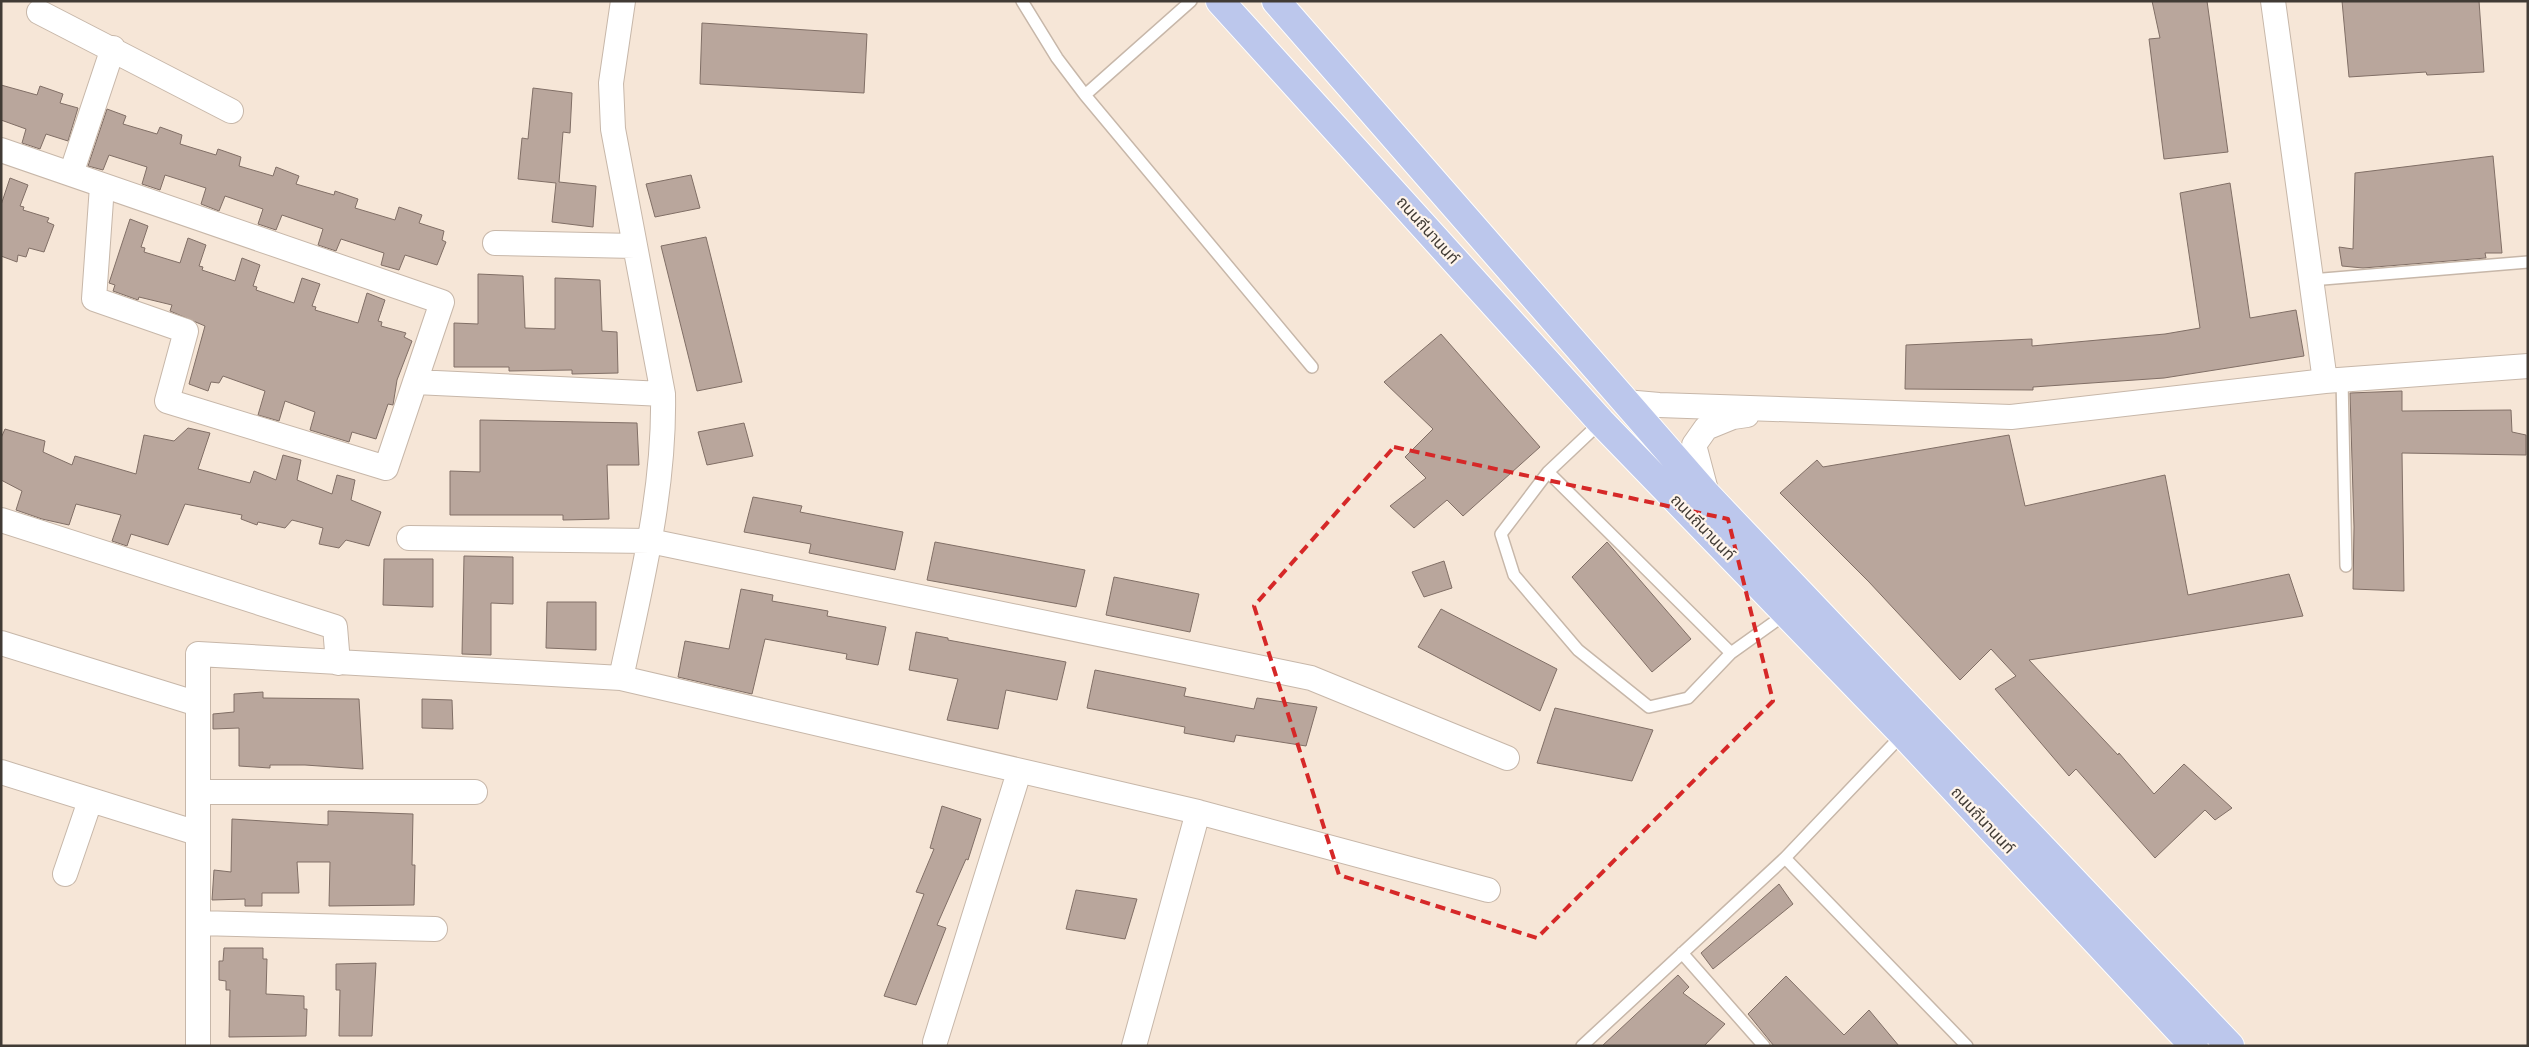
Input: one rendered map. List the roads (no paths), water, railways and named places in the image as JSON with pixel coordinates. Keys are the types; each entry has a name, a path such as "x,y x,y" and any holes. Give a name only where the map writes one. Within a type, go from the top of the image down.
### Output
{"main road":[{"name":"ถนนถีนานนท์","path":"1220,1 1601,422 1904,734 2194,1046"},
{"name":"ถนนถีนานนท์","path":"1276,1 1708,495 2230,1046"}],"street":[{"path":"621,678 650,541 664,438 663,394 613,129 611,82 623,1"},
{"path":"2273,1 2311,280 2333,380"},
{"path":"39,12 113,48 231,110"},
{"path":"71,174 113,48"},
{"path":"1,150 442,302 386,468 167,401 186,331 94,299 102,186"},
{"path":"495,243 635,246"},
{"path":"1625,402 1659,405 2011,417 2333,380 2528,366"},
{"path":"415,382 663,394"},
{"path":"1708,495 1694,445 1706,428 1733,417 1785,409"},
{"path":"1,520 335,628 338,663"},
{"path":"409,538 650,541 1311,678 1507,758"},
{"path":"1,644 198,704"},
{"path":"198,1046 198,654 621,678 1019,772 1198,812 1488,890"},
{"path":"1,772 197,833"},
{"path":"935,1042 1019,772"},
{"path":"198,792 475,792"},
{"path":"65,874 90,801"},
{"path":"1134,1046 1198,812"},
{"path":"198,923 435,928"}],"lane":[{"path":"1022,1 1057,58 1085,95 1312,367"},
{"path":"1085,95 1191,1"},
{"path":"2311,280 2528,262"},
{"path":"2333,380 2346,566"},
{"path":"1601,422 1548,472 1501,534 1514,575 1578,650 1649,707 1688,698 1731,653 1787,613"},
{"path":"1548,472 1731,653"},
{"path":"1582,1046 1785,858 1904,734"},
{"path":"1785,858 1967,1046"},
{"path":"1682,953 1764,1046"}]}
